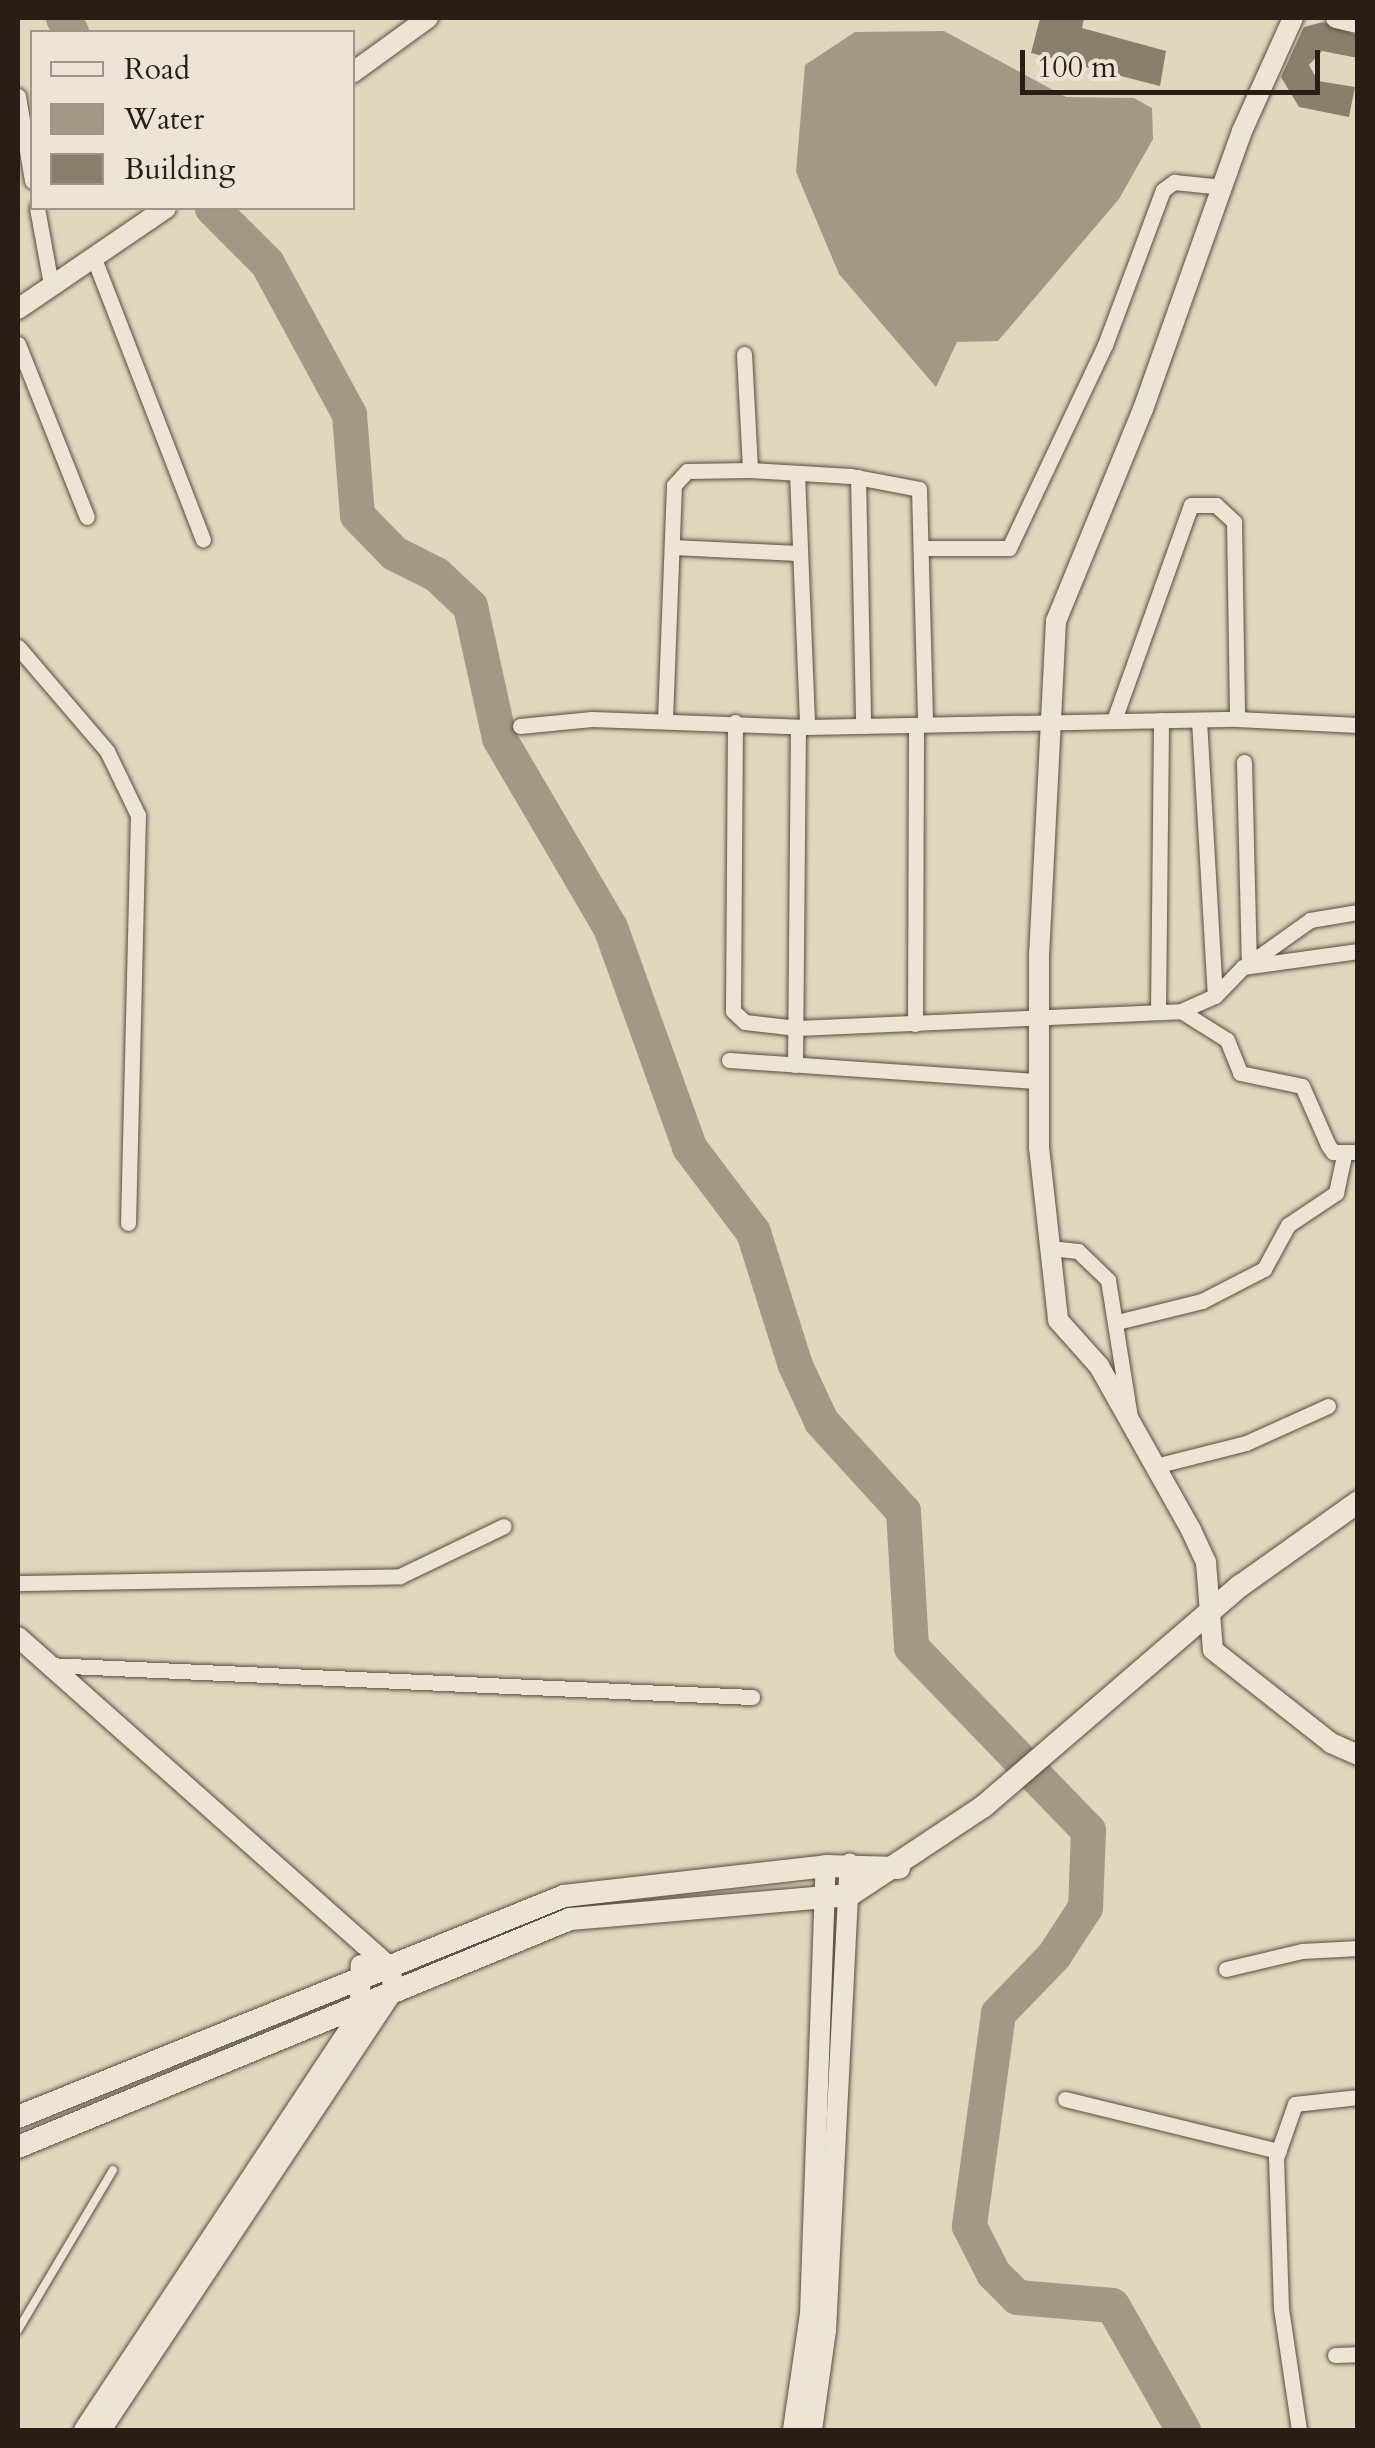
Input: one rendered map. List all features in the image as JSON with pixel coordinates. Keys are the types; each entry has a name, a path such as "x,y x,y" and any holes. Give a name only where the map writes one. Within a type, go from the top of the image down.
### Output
{"main road":[{"path":"18,2117 363,1979 392,1979 570,1919 839,1895 899,1868 984,1806 1210,1611 1358,1502"},
{"path":"18,2147 360,2004 392,1979 564,1896 826,1866 899,1868"}],"street":[{"path":"355,72 428,18"},
{"path":"1293,18 1222,187 1143,408 1056,621 1039,1081 1058,1320 1099,1366 1159,1466 1206,1562 1212,1650 1331,1743 1358,1755"},
{"path":"1336,18 1358,23"},
{"path":"18,96 30,169"},
{"path":"920,548 1009,548 1105,346 1163,190 1174,182 1222,187"},
{"path":"37,210 51,284"},
{"path":"18,309 163,210"},
{"path":"93,256 203,538"},
{"path":"18,344 87,517"},
{"path":"744,354 750,470"},
{"path":"665,719 679,476 750,470 858,477 919,489 915,1024"},
{"path":"795,1066 802,727 797,473"},
{"path":"858,477 864,726"},
{"path":"1114,720 1190,505 1216,505 1234,522 1237,719"},
{"path":"672,547 798,554"},
{"path":"18,647 107,751 138,816 128,1223"},
{"path":"520,726 665,719 802,727 1237,719 1358,726"},
{"path":"1158,1012 1161,720"},
{"path":"1199,720 1215,996"},
{"path":"736,722 733,1011 745,1022 797,1028 1181,1011 1215,996 1246,965 1310,920 1358,912"},
{"path":"1244,762 1246,965"},
{"path":"1246,965 1358,950"},
{"path":"1117,1322 1202,1301 1264,1269 1288,1225 1336,1192 1350,1153 1328,1145 1302,1086 1240,1074 1227,1040 1181,1011"},
{"path":"730,1060 1039,1081"},
{"path":"1050,1248 1094,1261 1108,1280 1130,1417"},
{"path":"1159,1466 1246,1443 1328,1406"},
{"path":"18,1582 400,1576 504,1526"},
{"path":"18,1638 392,1979 101,2430"},
{"path":"48,1665 752,1698"},
{"path":"812,2430 810,2390 839,1895 850,1864"},
{"path":"826,1866 839,1895"},
{"path":"84,2430 252,2182 360,2004 363,1979 359,1945"},
{"path":"1226,1969 1320,1948 1358,1948"},
{"path":"1300,2430 1281,2308 1279,2151 1295,2104 1358,2096"},
{"path":"1065,2099 1279,2151"},
{"path":"1335,2355 1358,2354"},
{"path":"793,2430 810,2390"}],"lane":[{"path":"18,2330 113,2170"}],"water":[{"path":"944,31 1066,97 1134,98 1152,108 1153,139 1119,199 998,341 957,342 936,387 839,274 796,172 805,65 855,32"}],"building":[{"path":"1040,18 1084,18 1082,28 1166,51 1160,86 1031,53"},
{"path":"1323,22 1358,36 1358,58 1322,51 1309,65 1318,81 1355,87 1349,117 1299,107 1281,77 1304,27"}],"waterway":[{"path":"63,18 70,30"},
{"path":"214,210 267,263 349,414 357,515 394,553 436,574 470,606 499,738 610,927 689,1147 753,1232 795,1365 821,1421 903,1511 911,1647 1088,1830 1085,1907 1054,1955 998,2013 969,2226 993,2273 1017,2297 1112,2305 1183,2430"}]}
